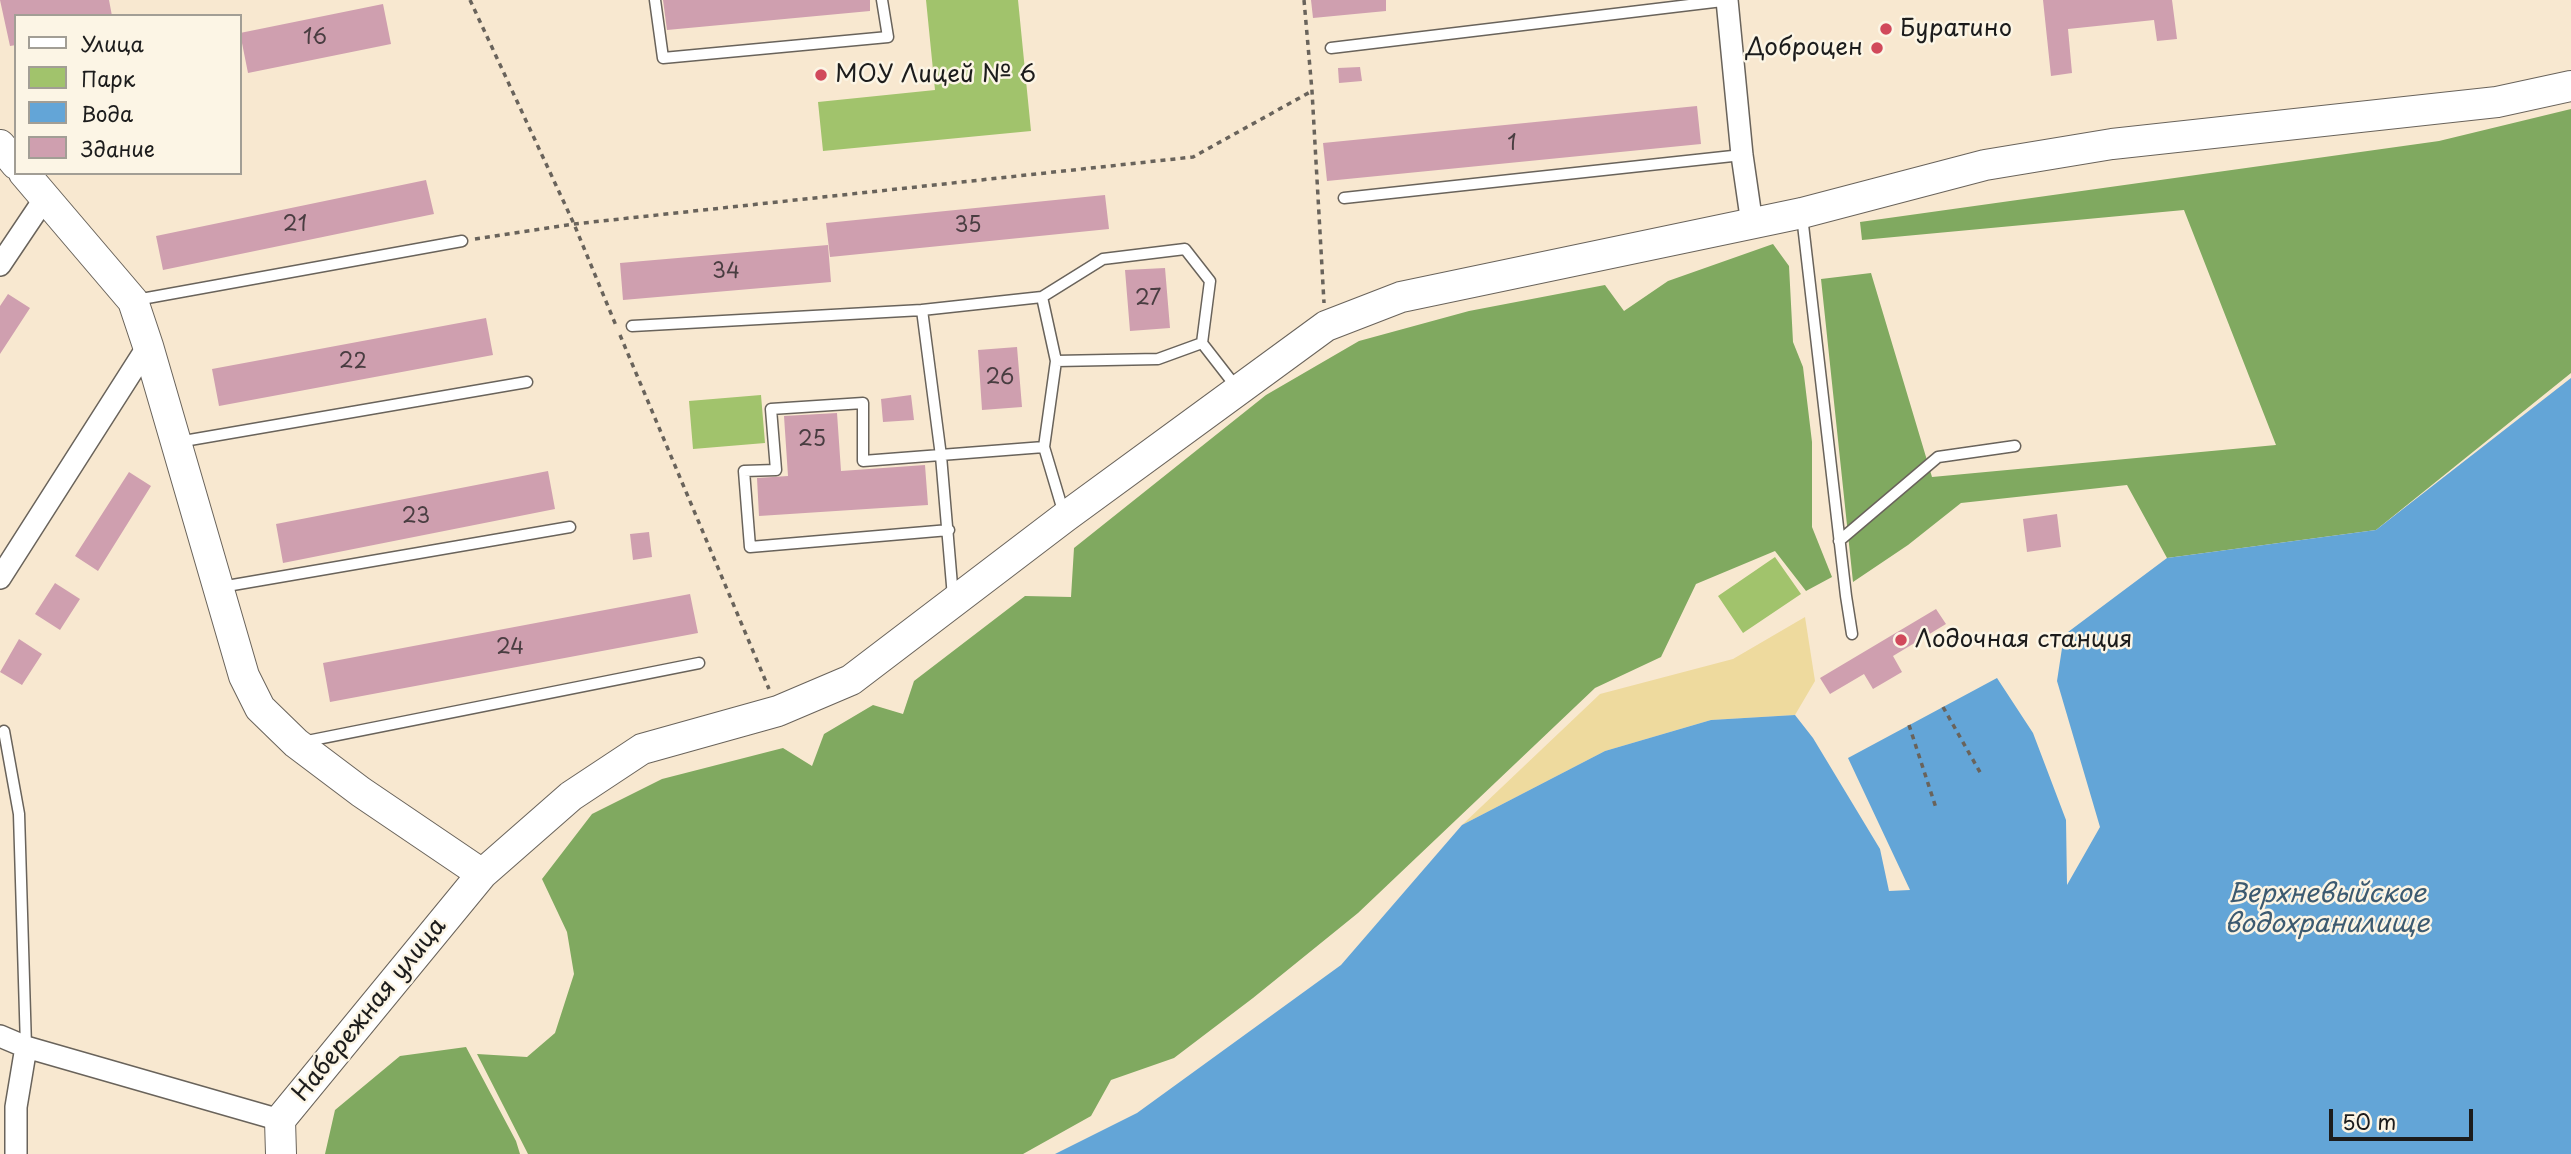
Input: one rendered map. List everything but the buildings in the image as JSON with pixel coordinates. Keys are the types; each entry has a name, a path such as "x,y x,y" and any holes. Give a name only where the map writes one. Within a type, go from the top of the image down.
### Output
{"street":[{"path":"1727,0 1742,155 1752,224"},
{"name":"Набережная улица","path":"281,1154 281,1120 482,874 571,796 642,749 778,710 851,680 1237,388 1326,326 1401,297 1802,213 1985,165 2099,146 2497,102 2571,86"},
{"path":"0,145 14,161"},
{"path":"26,175 133,301 244,676 260,708 296,743 360,792 482,874"},
{"path":"0,265 45,198"},
{"path":"0,578 148,346"},
{"path":"0,1036 26,1047 281,1120"},
{"path":"16,1154 16,1107 26,1047"}],"lane":[{"path":"655,0 663,58 888,37 882,0"},
{"path":"1331,48 1734,0"},
{"path":"1344,198 1742,155"},
{"path":"1802,213 1852,634"},
{"path":"133,301 462,241"},
{"path":"632,326 922,310 1042,297 1103,259 1185,249 1210,281 1202,342 1237,388"},
{"path":"1042,297 1056,361 1044,447 1065,517"},
{"path":"922,310 949,530 953,603"},
{"path":"1056,361 1158,359 1202,342"},
{"path":"175,442 527,382"},
{"path":"949,530 750,547 744,471 776,470 771,408 863,403 863,461 1044,447"},
{"path":"1839,541 1938,457 2015,446"},
{"path":"219,588 570,527"},
{"path":"296,743 699,663"},
{"path":"4,731 19,814 26,1047"}],"path":[{"path":"470,0 573,224 778,710"},
{"path":"1304,0 1326,326"},
{"path":"462,241 573,224 1193,157 1312,91"},
{"path":"1943,707 1981,774"},
{"path":"1909,725 1936,808"}],"green space":[{"path":"926,0 1018,0 1031,131 823,151 818,102 935,90"},
{"path":"2571,109 2571,373 2376,530 2167,558 2127,485 1961,503 1908,545 1853,582 1821,279 1871,273 1932,477 2276,445 2184,210 1862,240 1860,222 2439,141"},
{"path":"1773,244 1789,266 1793,342 1803,367 1812,442 1812,527 1832,577 1806,591 1775,551 1696,584 1661,657 1595,688 1358,913 1174,1058 1111,1080 1091,1116 1023,1154 528,1154 477,1054 527,1057 555,1033 574,974 567,932 542,879 592,814 662,779 783,748 812,766 824,734 873,705 903,714 914,681 1025,596 1071,597 1074,548 1266,395 1359,341 1469,311 1605,285 1624,311 1668,281"},
{"path":"761,395 765,443 693,449 689,401"},
{"path":"1775,557 1801,594 1743,633 1718,596"},
{"path":"466,1047 516,1141 520,1154 325,1154 335,1110 400,1056"}],"sand":[{"path":"1805,617 1815,681 1795,715 1711,720 1605,751 1462,825 1600,694 1733,659"}],"water":[{"name":"Верхневыйское водохранилище","path":"2571,378 2571,1154 1055,1154 1137,1113 1341,965 1462,825 1605,751 1711,720 1795,715 1813,738 1880,849 1889,891 1910,890 1848,758 1997,678 2033,733 2066,820 2067,885 2100,827 2057,681 2064,635 2167,558 2376,530"}],"place":[{"name":"Буратино","path":"1886,29"},
{"name":"Доброцен","path":"1877,48"},
{"name":"МОУ Лицей № 6","path":"821,75"},
{"name":"Лодочная станция","path":"1901,640"}]}
